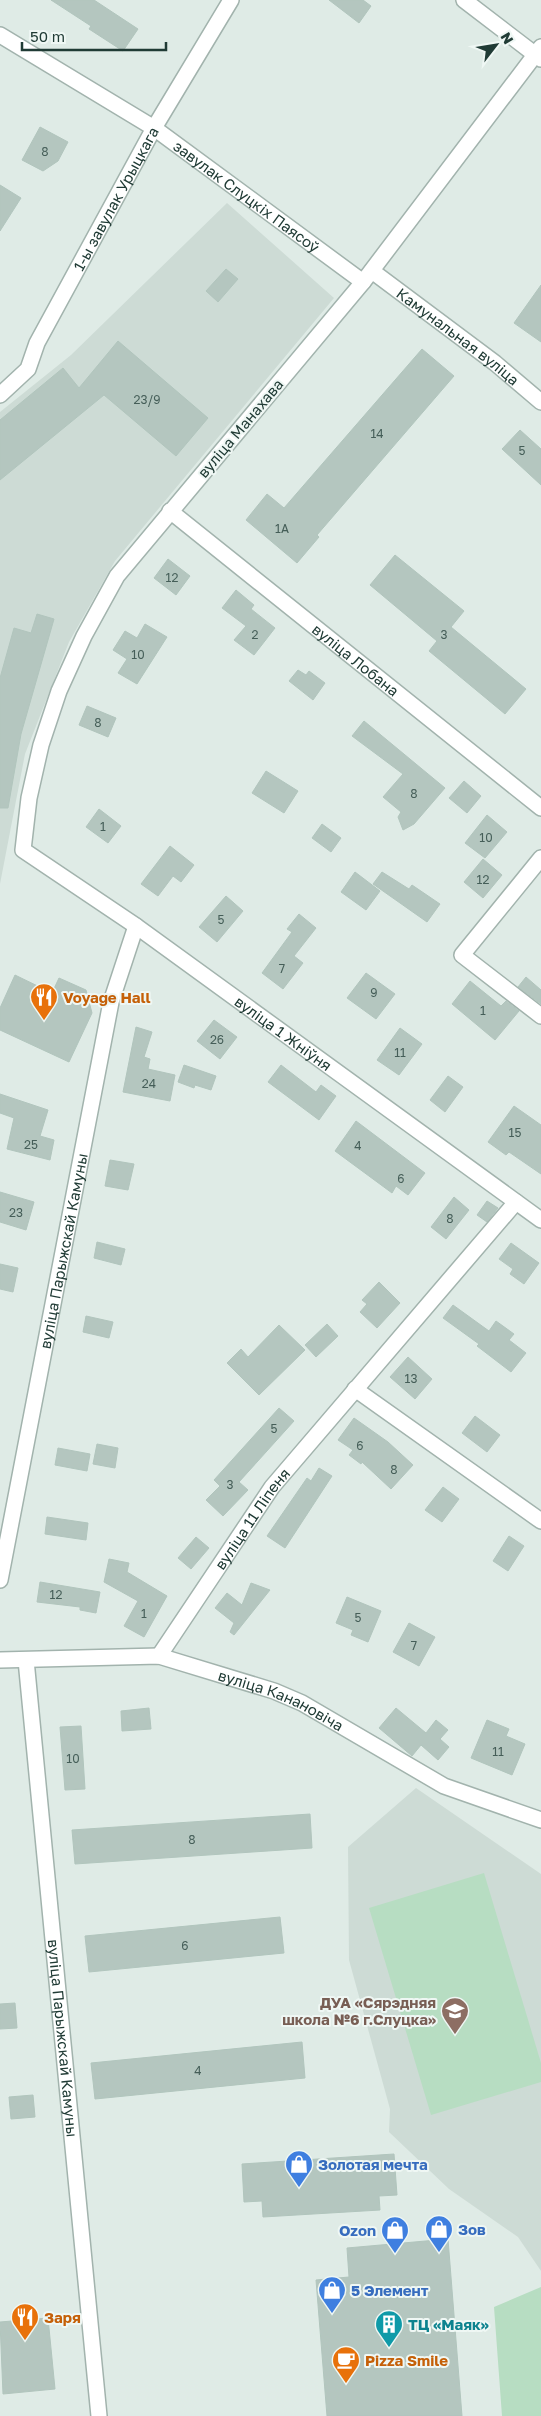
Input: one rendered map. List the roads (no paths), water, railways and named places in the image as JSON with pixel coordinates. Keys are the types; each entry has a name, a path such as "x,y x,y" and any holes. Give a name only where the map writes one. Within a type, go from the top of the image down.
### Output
{"street":[{"name":"1-ы завулак Урыцкага","path":"0,394 28,369 38,343 154,128 231,0"},
{"path":"464,0 539,54"},
{"name":"завулак Слуцкіх Паясоў","path":"0,34 154,128 368,277"},
{"name":"вуліца Манахава","path":"24,850 29,798 42,746 59,691 84,636 117,576 368,277 539,54"},
{"name":"Камунальная вуліца","path":"368,277 495,363 541,402"},
{"name":"вуліца Лобана","path":"170,511 541,808"},
{"name":"вуліца 1 Жніўня","path":"24,850 136,926 541,1220"},
{"path":"541,858 462,955 541,1016"},
{"name":"вуліца Парыжскай Камуны","path":"0,1580 111,1002 136,926"},
{"name":"вуліца 11 Ліпеня","path":"160,1656 272,1486 516,1202"},
{"path":"355,1389 541,1521"},
{"name":"вуліца Канановіча","path":"0,1660 160,1656 274,1691 302,1703 444,1786 541,1820"},
{"name":"вуліца Парыжскай Камуны","path":"26,1660 60,1990 71,2127 99,2416"}],"place":[{"name":"Voyage Hall","path":"44,1021"},
{"name":"ДУА «Сярэдняя школа №6 г.Слуцка»","path":"455,2035"},
{"name":"Золотая мечта","path":"299,2188"},
{"name":"Зов","path":"439,2253"},
{"name":"Ozon","path":"395,2254"},
{"name":"5 Элемент","path":"332,2314"},
{"name":"Заря","path":"25,2341"},
{"name":"ТЦ «Маяк»","path":"389,2348"},
{"name":"Pizza Smile","path":"346,2384"}]}
